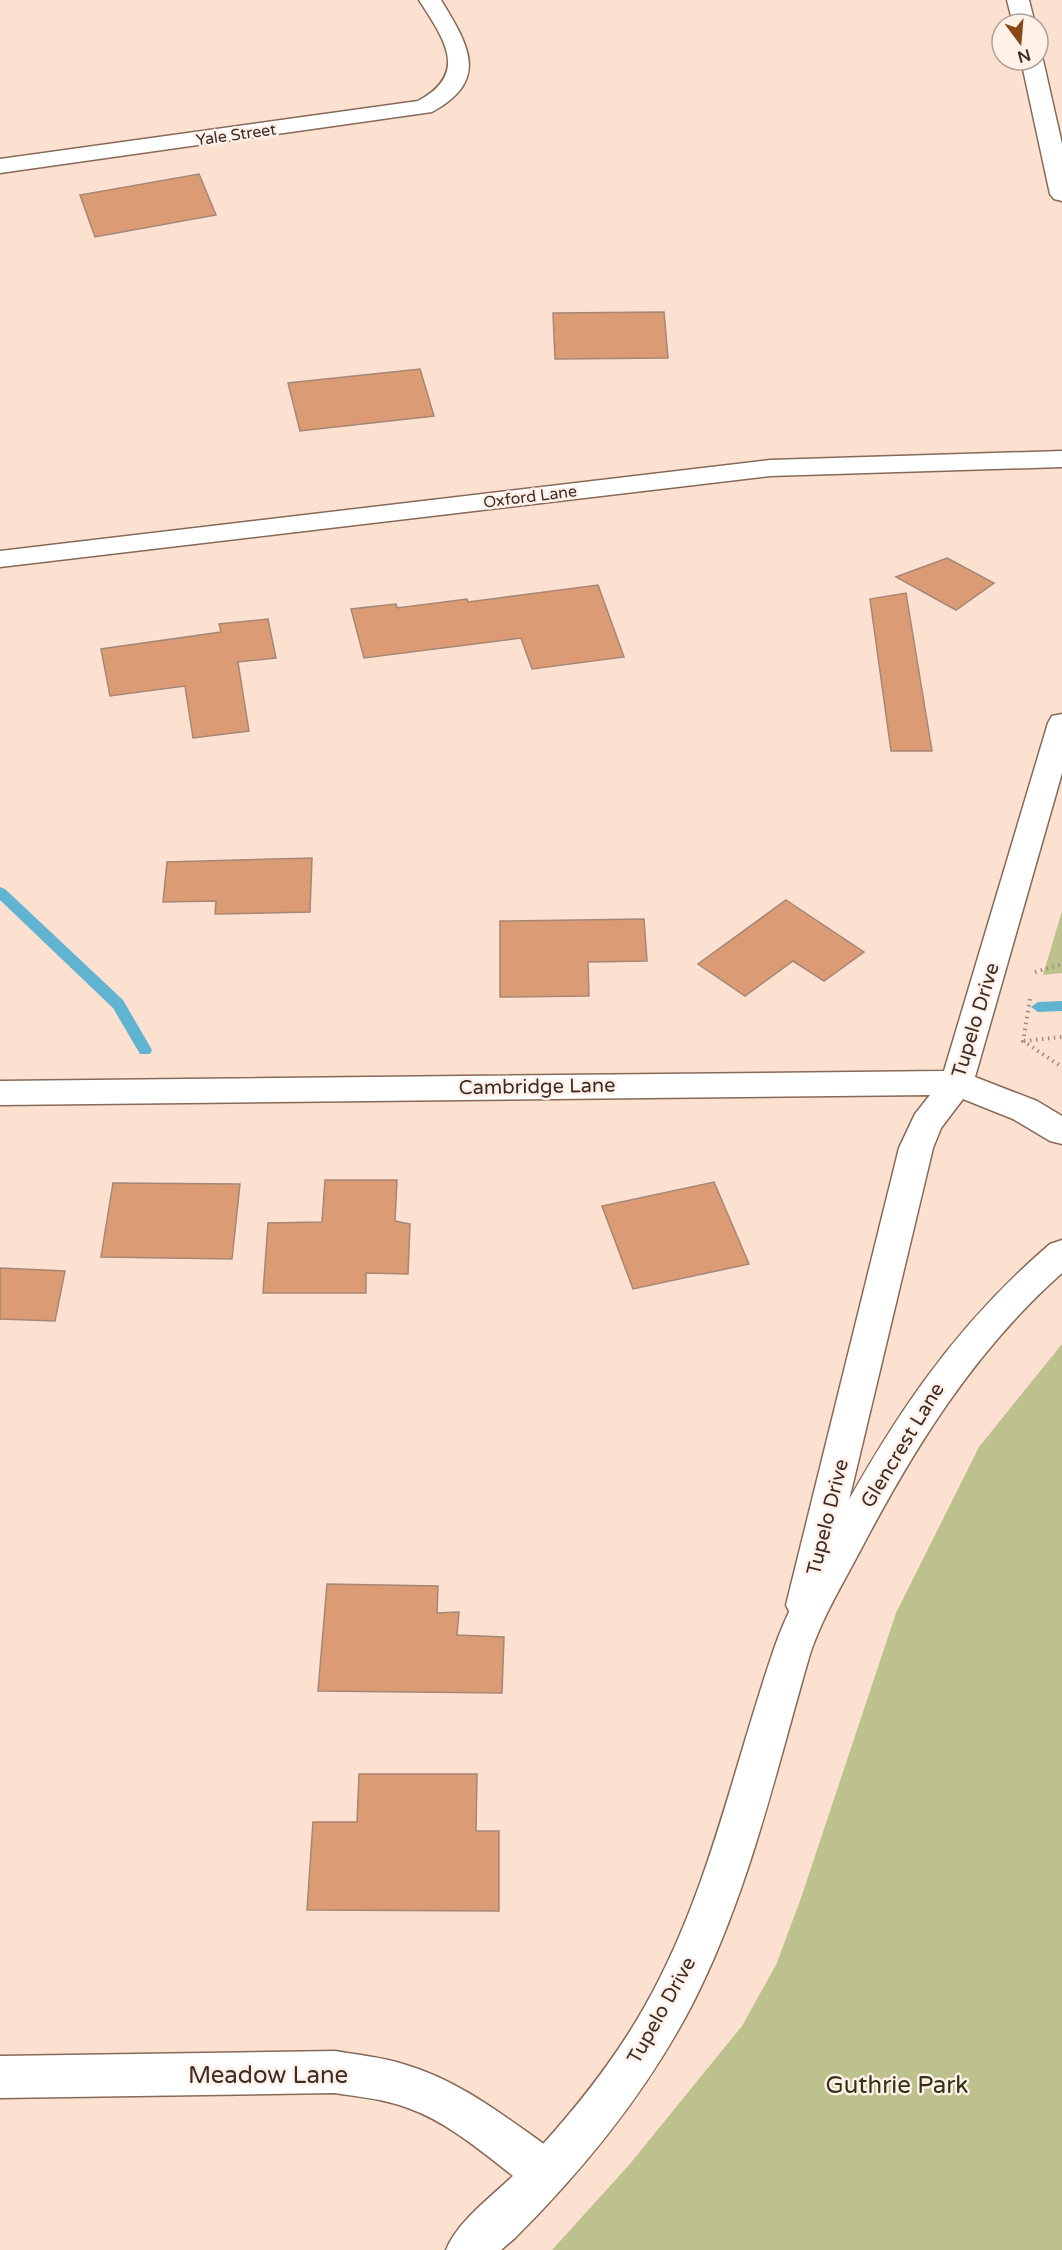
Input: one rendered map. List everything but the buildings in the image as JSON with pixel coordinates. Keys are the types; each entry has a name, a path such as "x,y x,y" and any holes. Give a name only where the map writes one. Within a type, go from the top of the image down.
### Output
{"street":[{"name":"Yale Street","path":"0,166 412,109 444,97 458,76 457,47 430,0"},
{"path":"1035,72 1062,194"},
{"name":"Oxford Lane","path":"0,559 770,468 1062,459"},
{"name":"Tupelo Drive","path":"468,2250 507,2216 577,2137 633,2063 678,1987 720,1890 798,1635 916,1148 927,1123 957,1083 1062,723"},
{"name":"Cambridge Lane","path":"0,1093 957,1083 1025,1110 1062,1132"},
{"name":"Glencrest Lane","path":"798,1635 908,1428 950,1367 995,1313 1062,1252"},
{"name":"Meadow Lane","path":"0,2077 335,2072 390,2080 426,2093 468,2118 545,2172"}],"path":[{"path":"1032,984 1034,972 1062,964"},
{"path":"1023,1041 1030,995"},
{"path":"1023,1041 1062,1037"},
{"path":"1023,1041 1062,1067"}],"green space":[{"path":"1062,911 1062,973 1043,975"},
{"name":"Guthrie Park","path":"1062,1344 1062,2250 552,2250 629,2165 742,2026 776,1965 801,1898 896,1613 979,1447"}],"waterway":[{"path":"0,892 118,1004 145,1050"},
{"path":"1038,1007 1062,1006"}]}
